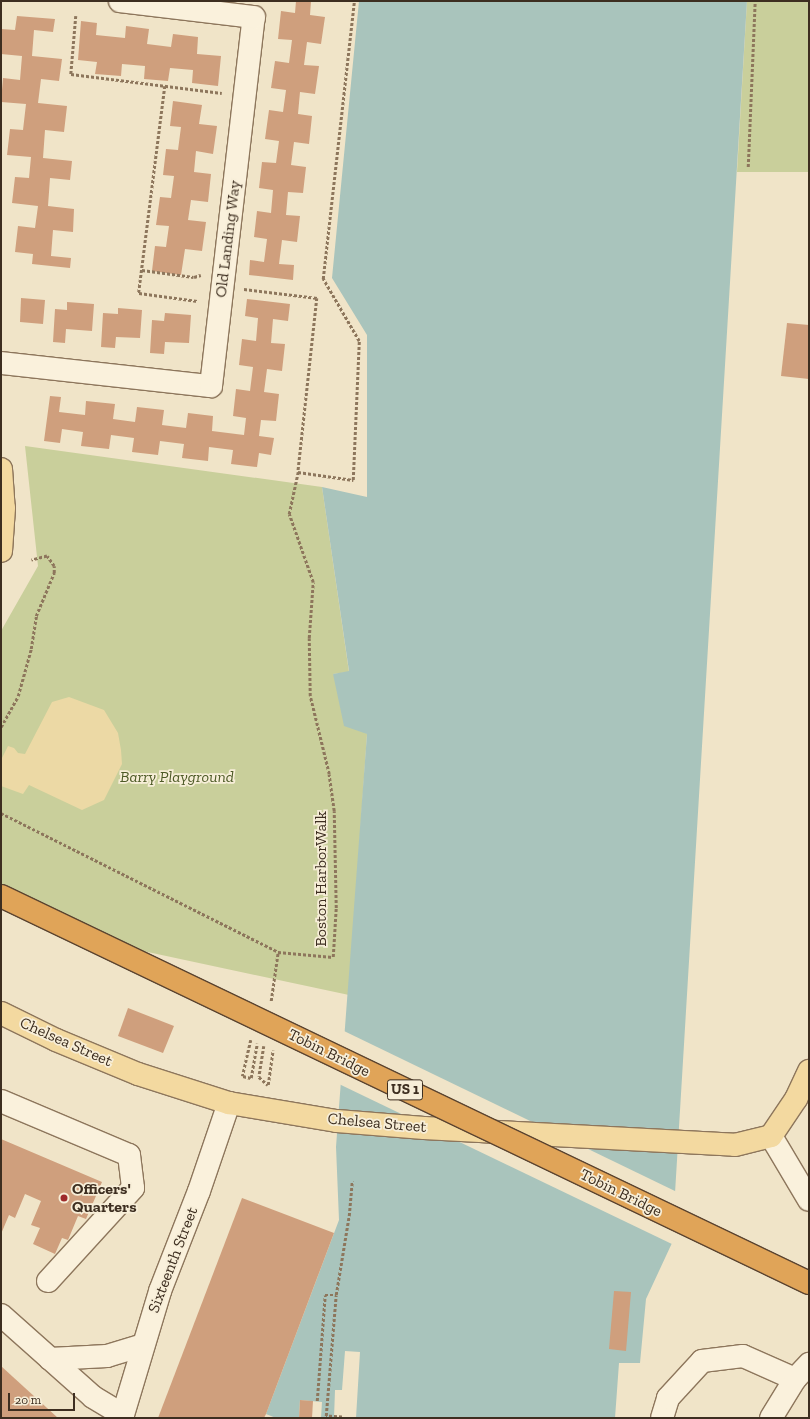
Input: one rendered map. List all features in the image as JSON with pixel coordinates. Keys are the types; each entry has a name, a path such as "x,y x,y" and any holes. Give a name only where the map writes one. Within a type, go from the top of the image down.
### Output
{"highway":[{"name":"Tobin Bridge","path":"1,896 809,1283"}],"main road":[{"path":"1,469 4,508 1,551"},
{"name":"Chelsea Street","path":"1,1013 56,1040 138,1074 229,1103 337,1121 735,1145 771,1136"},
{"path":"771,1136 796,1099 809,1071"}],"street":[{"name":"Old Landing Way","path":"1,363 211,386 254,17 120,1"},
{"path":"1,1100 129,1155 133,1188 48,1281"},
{"name":"Sixteenth Street","path":"123,1416 142,1345 229,1103"},
{"path":"771,1136 809,1200"},
{"path":"1,1315 101,1404 123,1416"},
{"path":"50,1359 107,1356 142,1345"},
{"path":"662,1418 668,1398 702,1361 743,1356 802,1371 771,1418"}],"path":[{"path":"239,288 317,298 298,472 327,475 353,480 359,341 323,279 354,1"},
{"path":"748,167 755,1"},
{"path":"76,16 71,74 225,94"},
{"path":"165,86 139,293 197,301"},
{"path":"142,270 194,277 201,275"},
{"name":"Boston HarborWalk","path":"1,813 278,952 333,957 336,908 334,811 329,774 310,696 313,582 290,514 298,472"},
{"path":"1,727 18,696 31,649 36,616 54,573 54,566 47,556 32,560"},
{"path":"270,1007 278,952"},
{"path":"253,1034 243,1076 250,1078 258,1041 265,1043 259,1077 268,1085 273,1047"},
{"path":"342,1417 326,1416 336,1295 349,1216 352,1181"},
{"path":"317,1401 326,1295 336,1295"}],"green space":[{"path":"747,1 809,1 809,172 737,172"},
{"name":"Barry Playground","path":"25,446 322,487 349,672 333,674 367,734 349,995 129,948 1,890 1,631 38,566"}],"sand":[{"path":"69,697 104,710 118,733 121,750 122,764 104,800 82,810 29,785 23,794 1,786 1,760 8,746 14,748 18,753 25,754 52,702"}],"water":[{"path":"359,1 747,1 672,1243 646,1299 640,1363 619,1363 615,1418 276,1418 266,1414 339,1220 336,1147 367,734 344,726 333,674 349,671 322,487 367,497 367,335 332,278"}],"pier":[{"path":"344,1031 677,1192 674,1245 339,1084"},
{"path":"345,1351 360,1352 356,1418 334,1418 335,1390 342,1390"},
{"path":"300,1400 322,1402 321,1418 299,1418"}],"building":[{"path":"296,1 311,1 310,15 325,17 321,44 307,42 304,65 319,66 315,94 300,92 298,114 312,116 309,144 294,142 291,165 306,167 303,193 288,192 286,215 300,216 297,242 282,240 279,264 294,265 293,280 249,275 250,260 264,262 267,239 254,237 257,211 271,213 273,190 259,188 262,162 276,163 279,141 265,139 269,110 283,112 286,90 271,88 275,61 289,63 292,40 278,39 281,11 295,13"},
{"path":"17,16 55,19 53,32 34,30 32,56 62,59 59,81 41,79 38,103 67,106 64,132 45,130 43,158 72,161 70,180 50,178 48,206 74,209 73,232 53,230 51,256 71,258 70,268 32,264 33,254 15,252 18,226 35,228 38,206 12,203 15,177 29,178 31,157 7,155 10,129 23,130 26,104 1,102 3,78 20,80 22,56 1,54 1,29 15,30"},
{"path":"81,21 97,23 96,35 125,38 126,26 149,29 147,44 171,47 173,34 198,37 197,54 221,56 218,86 192,83 193,70 170,68 168,81 144,79 145,66 122,64 121,76 95,74 97,62 78,60"},
{"path":"173,101 202,105 199,124 217,126 213,154 196,151 194,172 211,174 208,202 191,200 188,220 206,222 202,251 185,249 181,275 152,271 155,246 166,247 169,226 156,225 160,197 171,198 174,176 163,175 166,149 178,150 181,127 170,126"},
{"path":"21,298 45,300 43,324 20,322"},
{"path":"247,299 290,304 288,321 273,319 271,343 285,344 282,371 267,369 264,392 279,394 276,421 261,420 259,436 274,438 271,455 259,453 257,467 231,464 233,450 209,447 208,461 182,458 184,444 160,441 158,455 132,452 134,438 111,435 109,449 81,446 83,432 62,429 60,443 44,441 50,396 61,397 59,412 85,415 86,401 115,404 113,419 135,422 137,407 164,410 162,425 186,428 188,413 213,416 212,431 244,435 246,418 233,416 236,389 250,391 253,367 239,365 242,339 256,341 258,318 245,316"},
{"path":"67,302 94,304 92,331 66,329 65,343 53,342 55,309 67,310"},
{"path":"118,308 142,310 140,338 116,337 115,348 101,347 103,313 118,314"},
{"path":"165,313 191,315 189,343 165,342 164,354 150,353 152,320 164,321"},
{"path":"787,323 809,325 809,379 781,376"},
{"path":"128,1008 174,1026 163,1053 118,1036"},
{"name":"Officers' Quarters","path":"1,1139 102,1182 86,1219 78,1216 68,1240 62,1238 55,1254 33,1244 40,1228 31,1225 41,1201 25,1194 15,1218 9,1215 1,1234"},
{"path":"242,1198 334,1233 266,1414 264,1418 158,1418"},
{"path":"614,1291 631,1292 626,1351 609,1349"},
{"path":"1,1366 58,1418 1,1418"},
{"path":"300,1400 313,1401 312,1418 299,1418"}],"place":[{"name":"Officers' Quarters","path":"64,1198"}]}
